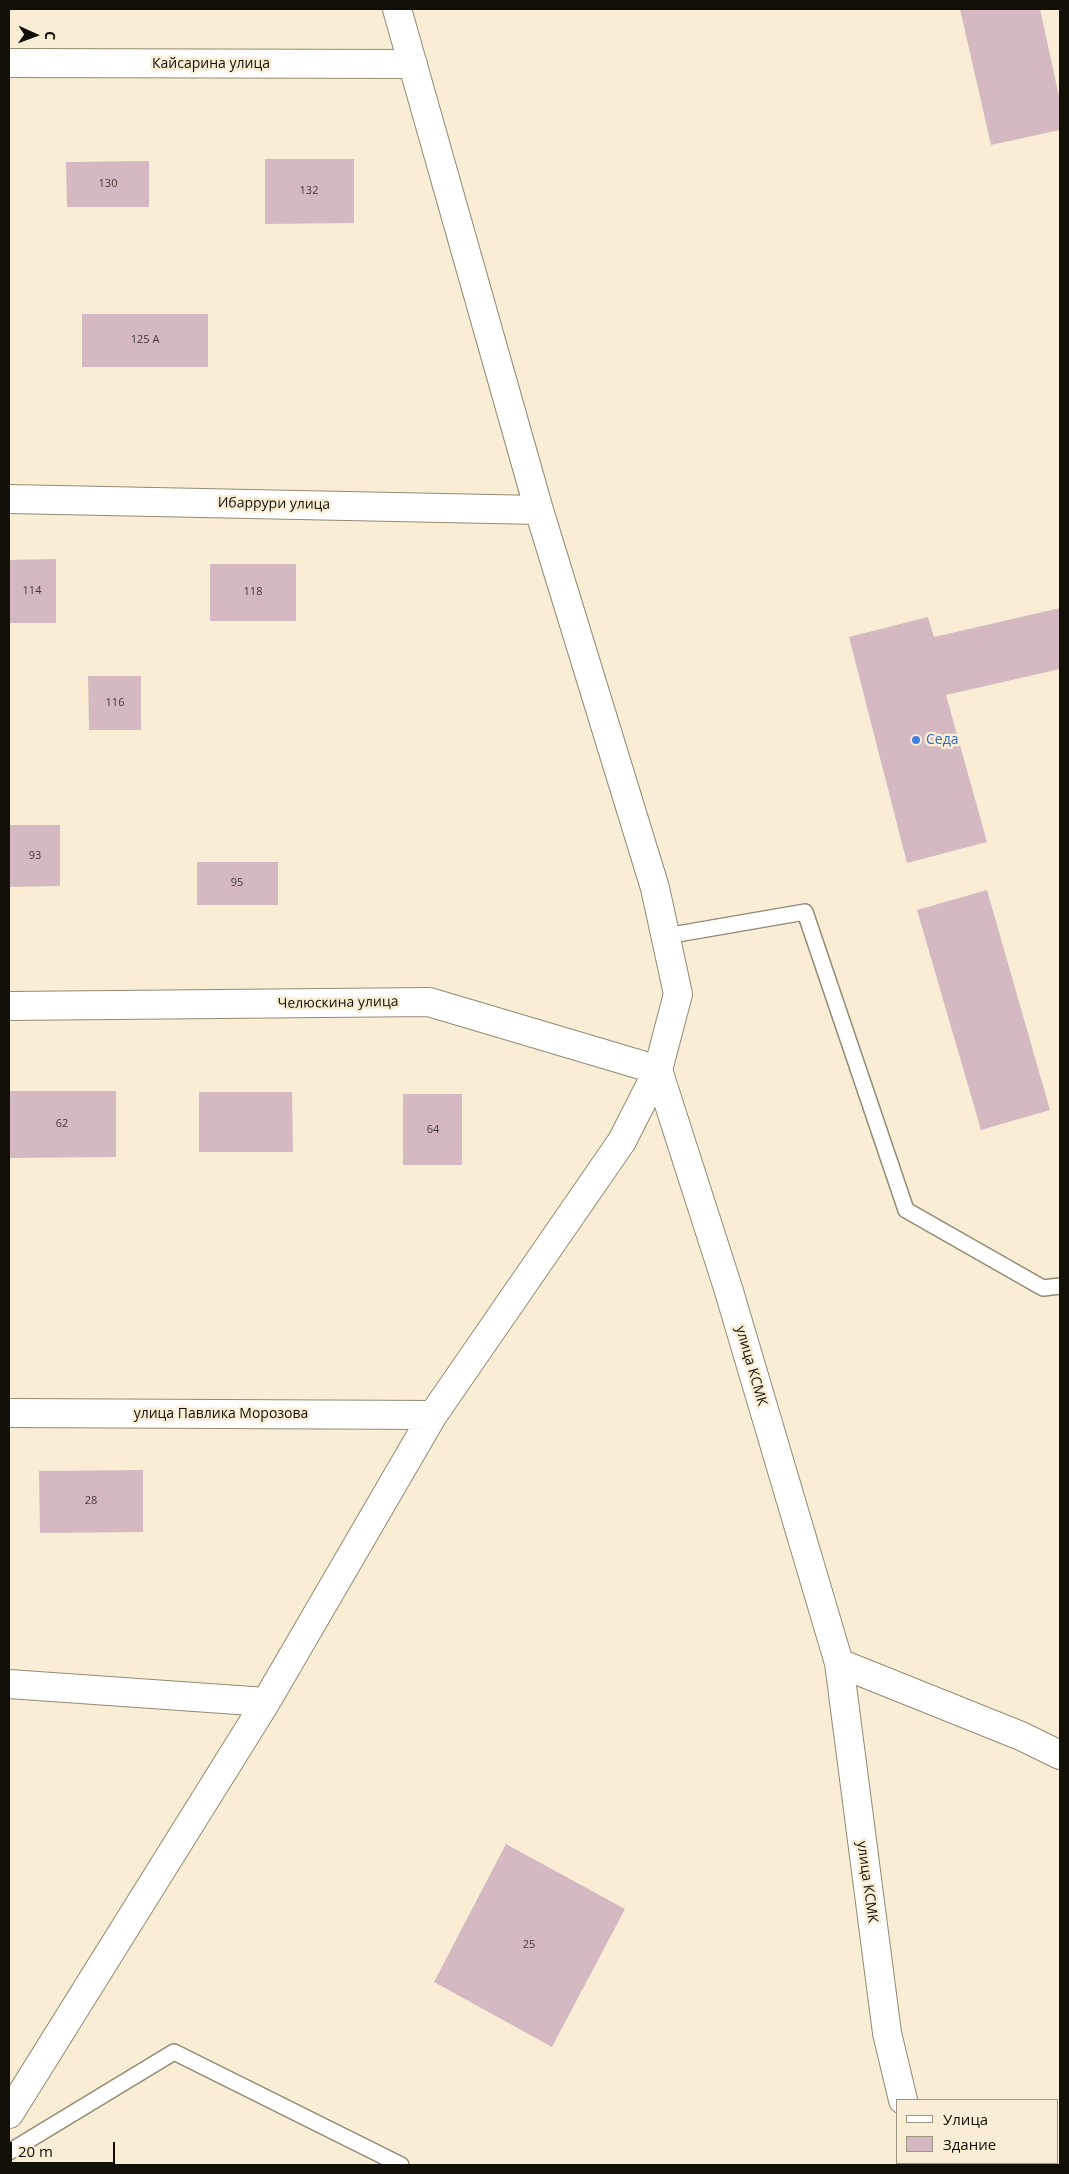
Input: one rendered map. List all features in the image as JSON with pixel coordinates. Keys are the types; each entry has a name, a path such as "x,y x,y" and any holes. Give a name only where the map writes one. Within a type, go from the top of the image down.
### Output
{"street":[{"path":"9,2114 266,1702 433,1414 622,1141 658,1070 678,994 655,888 540,510 397,9"},
{"name":"Кайсарина улица","path":"9,63 413,64"},
{"name":"Ибаррури улица","path":"9,499 540,510"},
{"name":"Челюскина улица","path":"9,1006 429,1002 658,1070"},
{"name":"улица КСМК","path":"658,1070 728,1288 838,1664 887,2033 903,2099"},
{"name":"улица Павлика Морозова","path":"9,1413 433,1414"},
{"path":"838,1664 1021,1736 1060,1755"},
{"path":"9,1684 266,1702"}],"lane":[{"path":"666,936 805,912 906,1210 1043,1288 1060,1286"},
{"path":"9,2152 174,2052 401,2165"}],"building":[{"path":"960,9 1040,9 1060,101 1060,130 991,145"},
{"path":"265,159 354,159 354,223 265,224"},
{"path":"149,161 149,207 67,207 66,162"},
{"path":"82,314 208,314 208,367 82,367"},
{"path":"56,559 56,623 9,623 9,560"},
{"path":"210,564 296,564 296,621 210,621"},
{"path":"1060,608 1060,669 946,695 987,842 907,863 849,637 928,617 934,637"},
{"path":"88,676 141,676 141,730 89,730"},
{"path":"9,825 60,825 60,886 9,887"},
{"path":"197,862 278,862 278,905 197,905"},
{"path":"987,890 1050,1110 981,1130 917,910"},
{"path":"9,1091 116,1091 116,1157 9,1158"},
{"path":"199,1092 292,1092 293,1152 199,1152"},
{"path":"403,1094 462,1094 462,1165 403,1165"},
{"path":"143,1470 143,1532 40,1533 39,1471"},
{"path":"506,1844 625,1909 552,2047 434,1982"}],"place":[{"name":"Седа","path":"916,740"}]}
